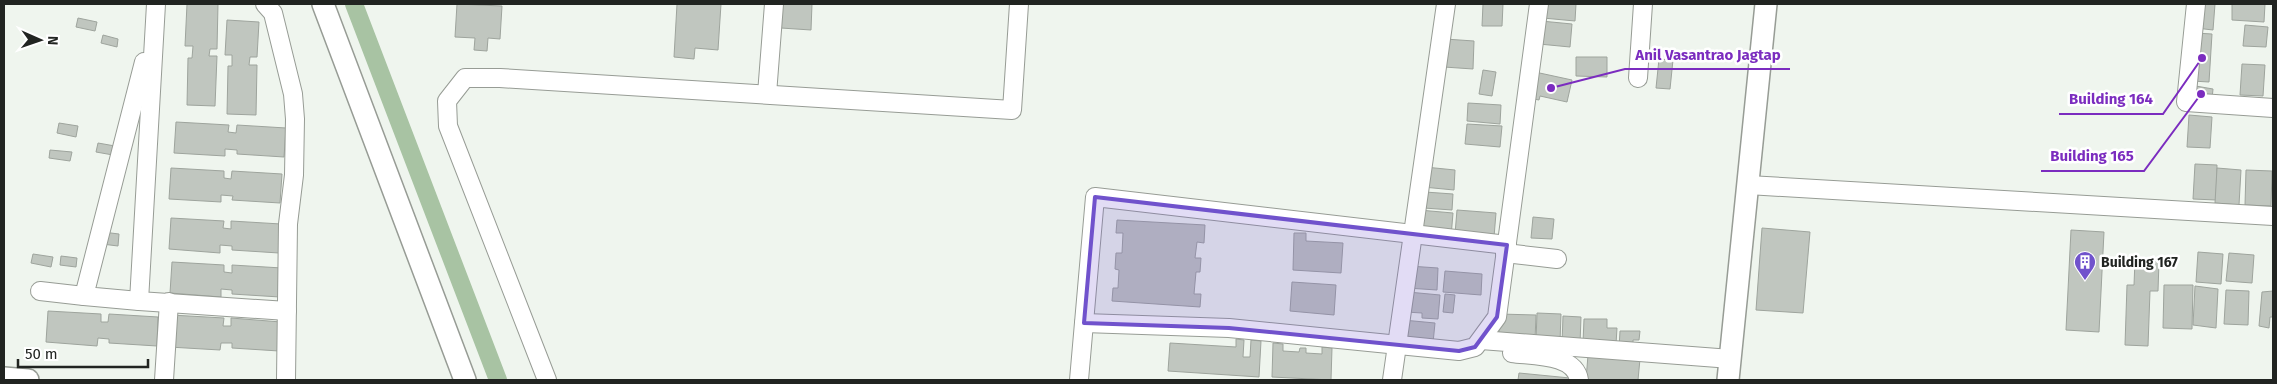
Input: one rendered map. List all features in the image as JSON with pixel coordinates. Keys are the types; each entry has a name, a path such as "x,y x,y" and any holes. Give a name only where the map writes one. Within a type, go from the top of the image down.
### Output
{"street":[{"path":"140,301 153,27 156,4"},
{"path":"265,4 273,13 293,94 295,119 294,175 288,224 286,380"},
{"path":"322,4 465,380"},
{"path":"767,94 774,4"},
{"path":"547,380 448,126 447,101 465,78 767,94 1012,110 1019,4"},
{"path":"1392,380 1446,4"},
{"path":"1478,344 1496,317 1539,4"},
{"path":"1638,78 1643,4"},
{"path":"1728,380 1766,4"},
{"path":"2196,4 2186,102 2273,108"},
{"path":"84,296 153,27"},
{"path":"1748,185 2273,216"},
{"path":"1079,380 1095,197 1413,234 1557,259"},
{"path":"40,291 140,301 286,311"},
{"path":"164,380 169,302"},
{"path":"1084,323 1229,328 1459,351 1478,344 1730,359"},
{"path":"1478,344 1563,361 1573,366 1579,380"},
{"path":"4,378 28,380"}],"highlighted area":[{"path":"1095,197 1507,245 1497,317 1475,347 1459,351 1229,328 1084,323"}],"building":[{"path":"187,4 218,4 217,49 210,49 209,56 217,56 215,106 187,105 188,58 192,58 193,46 185,46"},
{"path":"457,4 502,6 500,39 488,38 487,51 474,50 475,38 455,37"},
{"path":"677,4 721,4 718,50 695,48 694,59 674,57"},
{"path":"782,4 812,4 811,30 781,28"},
{"path":"1483,4 1503,4 1502,26 1482,26"},
{"path":"1545,4 1576,4 1575,21 1543,18"},
{"path":"2198,4 2215,4 2213,30 2196,28"},
{"path":"2232,4 2265,4 2264,22 2232,20"},
{"path":"78,18 97,22 95,31 76,27"},
{"path":"227,20 259,22 257,57 250,57 249,65 257,65 256,115 227,114 228,66 232,66 232,55 225,55"},
{"path":"1541,21 1572,24 1570,47 1539,44"},
{"path":"2245,25 2268,27 2266,47 2243,46"},
{"path":"2195,33 2212,34 2209,82 2192,81"},
{"path":"103,35 118,39 117,47 101,43"},
{"path":"1445,39 1474,41 1473,69 1444,67"},
{"path":"1576,57 1607,57 1607,77 1576,76"},
{"path":"1659,59 1673,60 1670,89 1656,88"},
{"path":"2242,64 2265,65 2263,96 2240,95"},
{"path":"1483,70 1496,72 1492,96 1479,94"},
{"path":"1535,72 1572,80 1567,102 1540,96 1539,100 1529,98"},
{"path":"2190,85 2213,89 2212,99 2190,100"},
{"path":"1468,103 1501,105 1500,124 1467,121"},
{"path":"2189,115 2212,117 2210,148 2187,147"},
{"path":"176,122 229,125 228,132 236,133 237,125 286,128 284,157 237,154 237,150 225,149 225,156 174,153"},
{"path":"59,123 78,126 76,137 57,133"},
{"path":"1467,124 1502,126 1500,147 1465,144"},
{"path":"98,143 115,146 113,155 96,152"},
{"path":"50,150 72,152 70,161 49,158"},
{"path":"2195,164 2217,165 2216,200 2193,199"},
{"path":"1425,167 1455,170 1454,190 1423,187"},
{"path":"171,168 224,171 224,178 231,179 232,171 282,174 280,203 232,200 233,196 221,195 221,202 169,199"},
{"path":"2217,168 2241,170 2239,205 2215,203"},
{"path":"2246,170 2272,171 2271,206 2245,205"},
{"path":"1425,192 1453,194 1452,210 1424,208"},
{"path":"1419,210 1453,213 1451,237 1418,227"},
{"path":"1457,210 1496,213 1494,237 1455,234"},
{"path":"1533,217 1554,219 1552,239 1531,238"},
{"path":"171,218 224,221 223,228 231,229 231,221 281,224 279,253 232,250 232,246 220,245 220,253 169,249"},
{"path":"1117,220 1205,225 1204,243 1197,242 1195,258 1201,258 1200,272 1196,272 1194,294 1201,294 1200,307 1112,301 1113,288 1118,288 1119,270 1115,269 1116,253 1122,253 1123,233 1116,233"},
{"path":"1762,228 1810,232 1803,313 1756,310"},
{"name":"Building 167","path":"2071,230 2104,232 2099,332 2066,330"},
{"path":"103,232 119,234 118,246 102,244"},
{"path":"1294,233 1306,233 1306,241 1343,243 1341,273 1293,270"},
{"path":"2198,252 2223,254 2221,284 2196,282"},
{"path":"2229,253 2254,255 2252,283 2226,281"},
{"path":"33,254 53,257 51,267 31,263"},
{"path":"61,256 77,258 76,267 60,265"},
{"path":"2135,260 2159,261 2158,291 2150,291 2148,346 2125,345 2127,285 2134,285"},
{"path":"172,262 224,265 224,272 232,273 232,265 282,268 280,297 232,294 232,290 221,289 221,297 170,293"},
{"path":"1409,266 1438,268 1437,290 1407,288"},
{"path":"1445,271 1482,274 1481,295 1443,292"},
{"path":"1292,282 1336,285 1334,315 1290,311"},
{"path":"2164,285 2193,285 2192,329 2163,328"},
{"path":"2195,286 2218,289 2216,328 2193,325"},
{"path":"2226,290 2249,291 2248,325 2224,324"},
{"path":"2273,291 2273,317 2270,317 2269,328 2259,326 2262,292"},
{"path":"1408,292 1440,295 1438,319 1422,318 1422,313 1406,312"},
{"path":"1445,294 1455,295 1453,313 1443,312"},
{"path":"48,311 101,314 101,322 108,322 109,314 158,317 157,346 109,343 109,339 98,338 97,346 46,342"},
{"path":"1537,313 1561,314 1560,342 1536,341"},
{"path":"1499,314 1536,315 1535,340 1499,339"},
{"path":"171,315 224,318 223,326 231,326 231,318 281,322 279,351 232,348 232,343 221,343 220,350 169,347"},
{"path":"1563,316 1581,317 1580,344 1562,344"},
{"path":"1584,319 1607,319 1607,328 1617,328 1616,344 1583,343"},
{"path":"1403,320 1435,323 1433,343 1401,340"},
{"path":"1620,331 1640,331 1639,340 1633,340 1633,349 1619,349"},
{"path":"1236,339 1244,340 1243,357 1250,357 1251,340 1261,341 1259,377 1168,371 1170,343 1236,347"},
{"path":"1273,343 1283,344 1283,351 1299,352 1300,348 1306,348 1306,353 1322,354 1322,347 1332,348 1331,380 1272,377"},
{"path":"1588,355 1640,359 1638,380 1586,380"},
{"path":"1519,373 1570,378 1570,380 1518,380"}],"waterway":[{"path":"354,4 498,380"}],"place":[{"name":"Building 164","path":"2202,58"},
{"name":"Anil Vasantrao Jagtap","path":"1551,88"},
{"name":"Building 165","path":"2201,94"},
{"name":"Building 167","path":"2085,281"}]}
